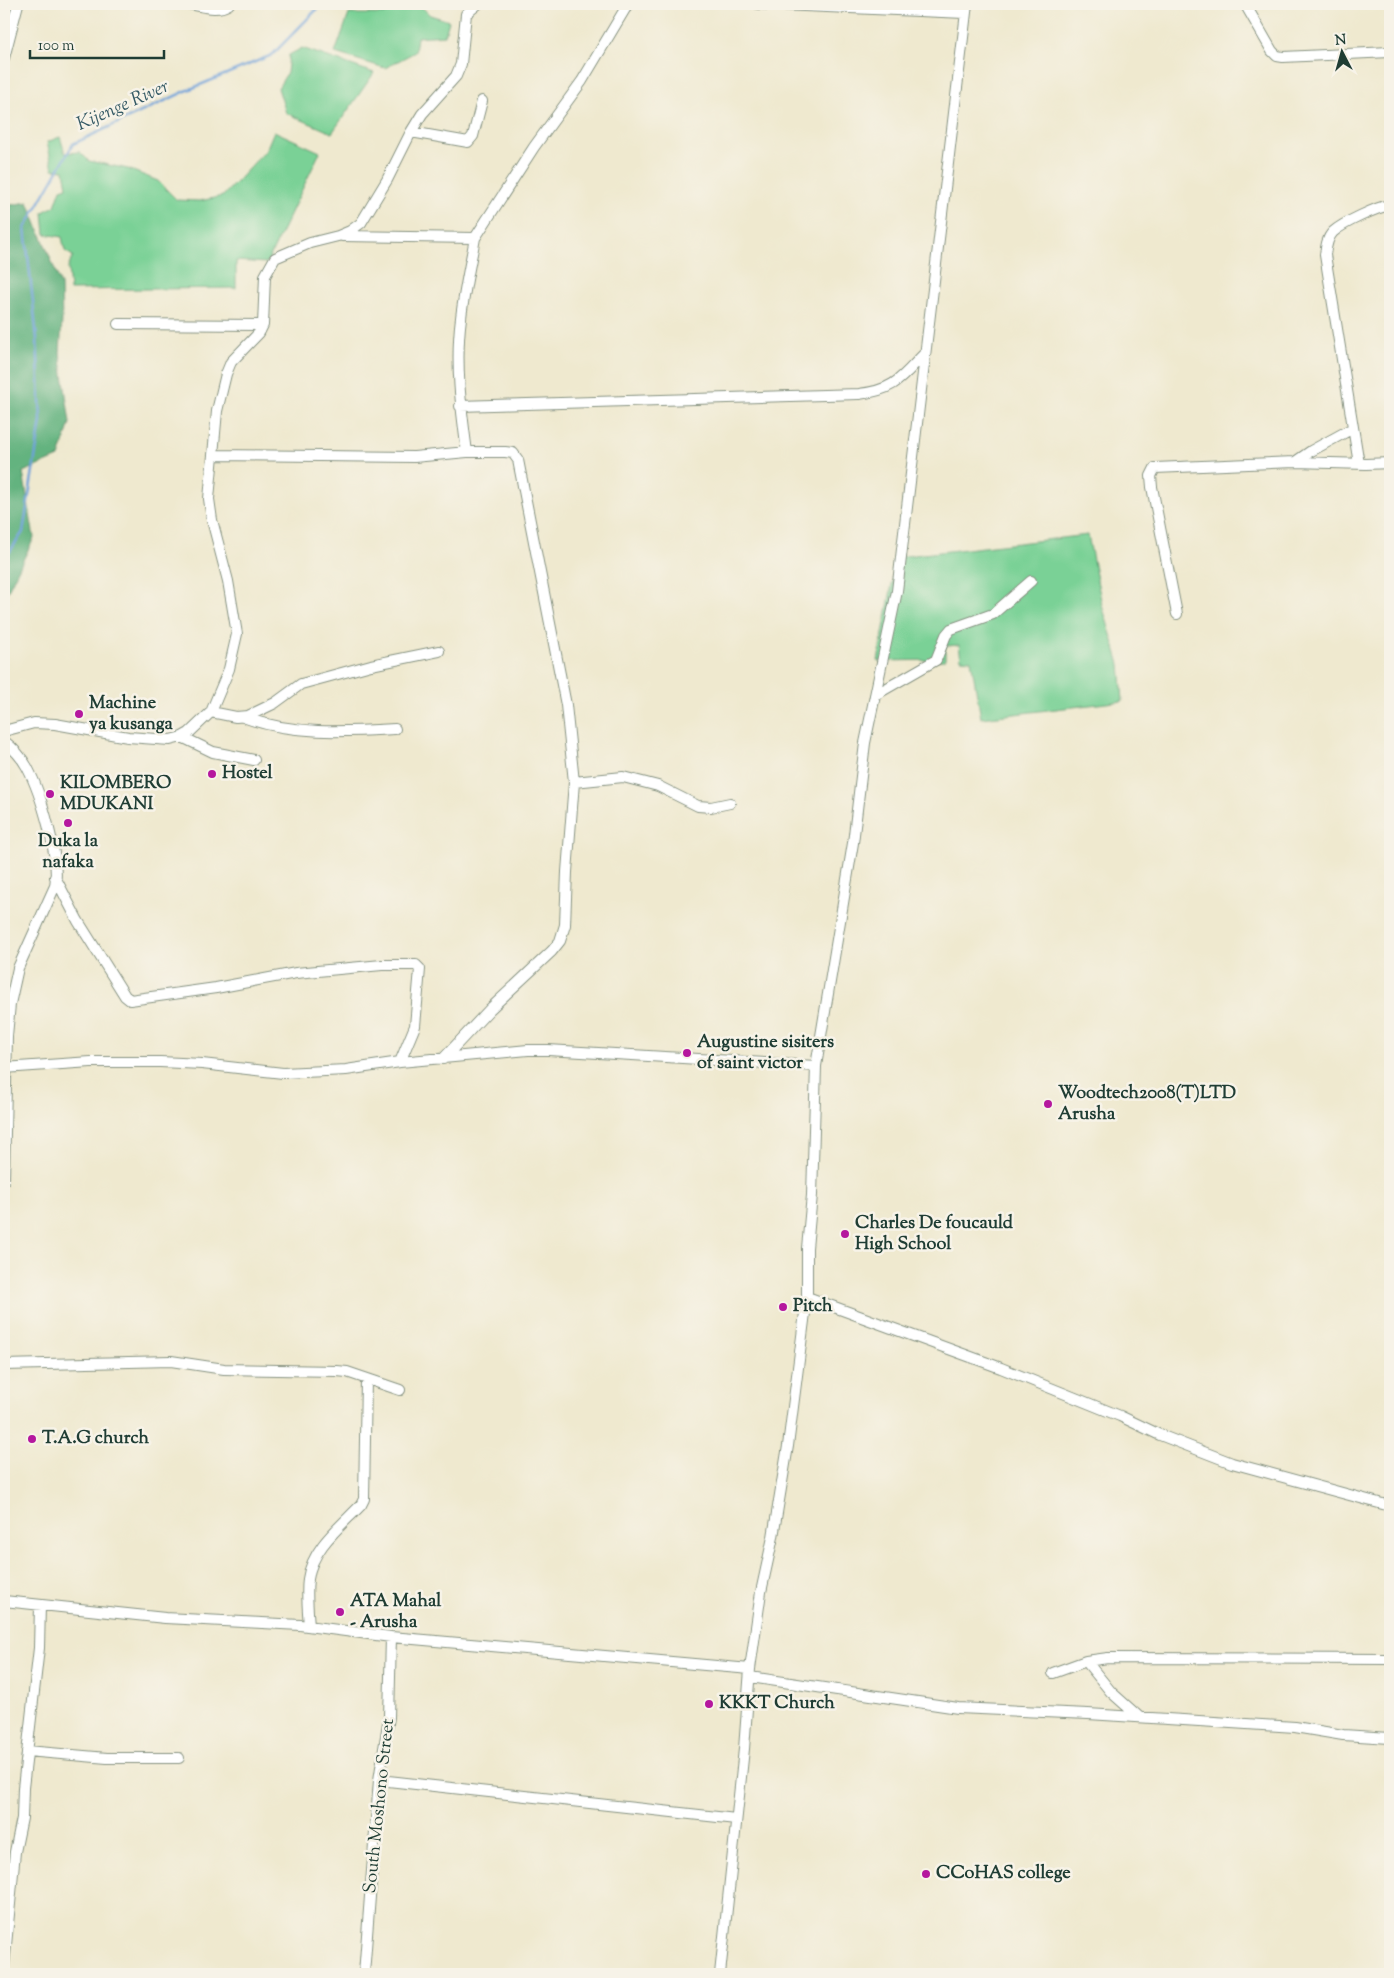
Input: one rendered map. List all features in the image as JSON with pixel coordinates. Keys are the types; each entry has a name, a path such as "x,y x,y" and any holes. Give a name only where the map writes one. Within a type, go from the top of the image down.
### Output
{"street":[{"path":"4,58 18,4"},
{"path":"189,4 211,8 220,8 229,4"},
{"path":"4,731 34,723 55,724 152,740 170,740 182,737 196,728 211,712 229,669 237,634 228,581 212,520 209,499 217,412 226,374 231,362 260,333 263,325 265,276 275,258 310,243 338,236 350,231 361,223 387,180 410,132 422,114 456,76 461,64 466,14 478,4"},
{"path":"467,452 460,406 459,346 461,318 475,238 534,147 582,81 628,4"},
{"path":"720,1974 744,1749 750,1673 761,1592 773,1538 788,1446 807,1297 816,1066 853,843 864,743 897,591 966,8 758,4"},
{"path":"1245,4 1272,51 1277,56 1390,52"},
{"path":"410,132 468,142 473,136 482,101"},
{"path":"1360,464 1325,255 1326,245 1333,232 1375,209 1390,205"},
{"path":"338,236 475,238"},
{"path":"118,324 263,325"},
{"path":"460,406 860,394 887,388 899,380 925,353"},
{"path":"1295,462 1311,450 1354,428"},
{"path":"213,455 414,457 467,452 505,452 513,454 518,460 566,705 574,782 565,925 560,941 552,951 490,1009 443,1059"},
{"path":"1177,614 1152,487 1152,471 1155,468 1163,466 1295,462 1390,463"},
{"path":"875,695 936,660 946,635 951,629 993,614 1031,581"},
{"path":"243,717 255,714 301,684 371,665 439,651"},
{"path":"211,712 243,717 273,726 307,730 342,732 395,729"},
{"path":"182,737 213,752 254,760"},
{"path":"4,741 27,766 34,784 48,828 55,877 55,886 15,976 8,1024 5,1068 4,1180"},
{"path":"574,782 622,777 658,786 698,806 730,803"},
{"path":"55,877 81,926 125,996 130,1000 216,988 296,973 382,965 418,966 419,989 415,1026 400,1062"},
{"path":"5,1068 91,1062 160,1062 283,1073 346,1070 400,1062 528,1050 816,1066"},
{"path":"807,1297 1001,1368 1232,1463 1390,1506"},
{"path":"4,1365 180,1361 224,1369 337,1371 400,1390"},
{"path":"309,1626 308,1581 315,1557 323,1544 361,1505 364,1499 366,1379"},
{"path":"4,1601 165,1618 309,1626 391,1637 750,1673 958,1708 1295,1727 1390,1738"},
{"path":"4,1966 16,1852 22,1818 22,1788 38,1657 40,1605"},
{"name":"South Moshono Street","path":"364,1974 370,1918 379,1780 389,1717 391,1637"},
{"path":"1053,1673 1086,1661 1108,1658 1390,1659"},
{"path":"1086,1661 1111,1692 1139,1717"},
{"path":"27,1751 107,1758 179,1758"},
{"path":"379,1780 736,1819"}],"green space":[{"path":"405,7 422,7 430,15 449,21 445,35 417,37 415,52 385,68 335,53 349,14 383,14"},
{"path":"302,48 374,73 332,133 286,113 278,88 287,73 289,55"},
{"path":"274,131 320,152 267,263 236,261 236,288 70,290 68,268 73,256 65,251 62,237 45,234 43,212 55,206 61,189 67,187 64,170 53,169 47,142 60,137 65,153 80,152 89,161 128,169 158,181 177,200 200,201 223,196 266,150"},
{"path":"28,202 61,285 62,320 60,353 70,423 59,457 23,472 34,538 4,598 4,206"},
{"path":"1088,535 1102,605 1120,664 1123,701 981,718 971,660 961,659 959,645 945,646 945,660 878,661 897,557"}],"waterway":[{"name":"Kijenge River","path":"4,560 23,532 41,421 37,339 25,228 73,144 188,90 272,55 322,4"}],"place":[{"name":"Machine ya kusanga","path":"79,714"},
{"name":"Hostel","path":"212,774"},
{"name":"KILOMBERO MDUKANI","path":"50,794"},
{"name":"Duka la nafaka","path":"68,823"},
{"name":"Augustine sisiters of saint victor","path":"687,1053"},
{"name":"Woodtech2008(T)LTD Arusha","path":"1048,1104"},
{"name":"Charles De foucauld High School","path":"845,1234"},
{"name":"Pitch","path":"783,1307"},
{"name":"T.A.G church","path":"32,1439"},
{"name":"ATA Mahal - Arusha","path":"340,1612"},
{"name":"KKKT Church","path":"709,1704"},
{"name":"CCoHAS college","path":"926,1874"}]}
